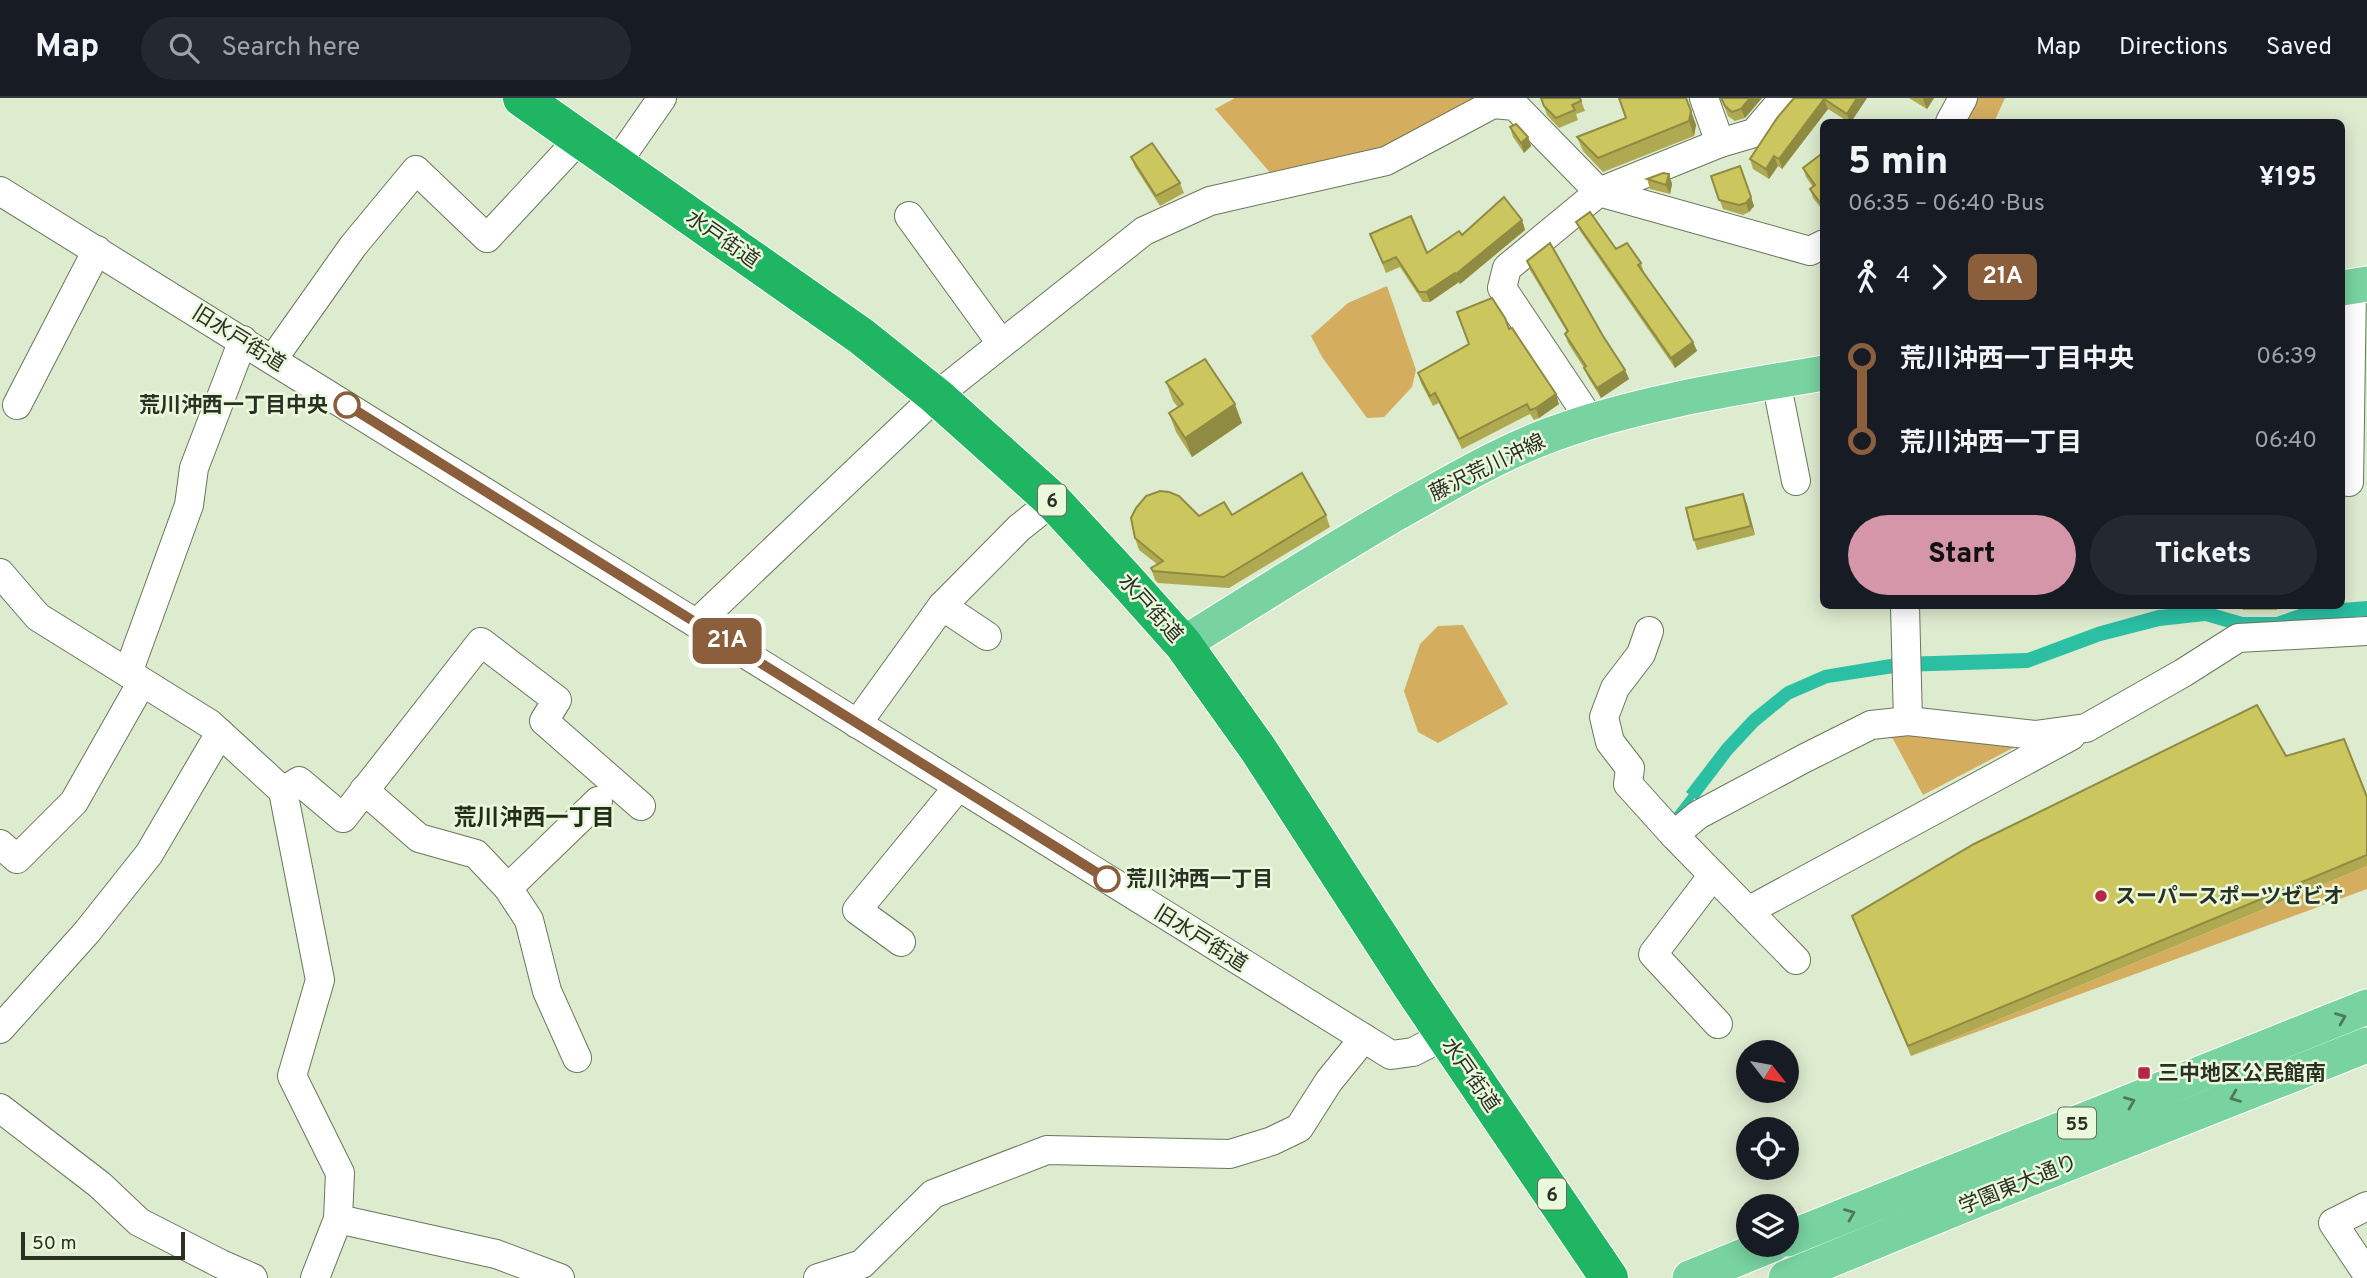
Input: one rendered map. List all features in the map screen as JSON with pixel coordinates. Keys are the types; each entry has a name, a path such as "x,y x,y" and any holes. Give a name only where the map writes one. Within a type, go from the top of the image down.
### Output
{"highway":[{"name":"水戸街道","path":"522,98 861,337 936,396 1053,501 1183,644 1258,749 1444,1036 1609,1278"}],"main road":[{"name":"藤沢荒川沖線","path":"1183,644 1325,555 1428,495 1548,436 1591,421 1820,374"},
{"name":"学園東大通り","path":"1799,1234 2367,1007"},
{"name":"学園東大通り","path":"1786,1278 2367,1045"},
{"path":"1690,1278 1741,1257"}],"street":[{"path":"616,164 662,98"},
{"path":"1704,98 1720,143"},
{"path":"1591,421 1502,288 1507,268 1599,192 1720,143 1754,133 1784,98"},
{"path":"1952,119 1963,98"},
{"path":"698,622 936,396 1144,231 1210,201 1386,161 1493,104 1514,106 1599,192 1810,251 1820,246"},
{"path":"273,359 353,246 416,170 487,238 580,138"},
{"name":"旧水戸街道","path":"3,200 97,250 1391,1055 1413,1052 1444,1036"},
{"path":"909,216 1001,343"},
{"path":"17,405 97,250"},
{"path":"2350,482 2354,286"},
{"path":"0,844 17,859 74,802 135,677 190,505 194,468 243,340"},
{"path":"1776,381 1796,481"},
{"path":"857,724 942,606 1019,528 1053,501"},
{"path":"0,573 38,617 210,724 284,791 320,980 292,1076 340,1173 338,1219 315,1278"},
{"path":"942,606 987,636"},
{"path":"1905,609 1908,721"},
{"path":"1649,631 1641,654 1615,688 1604,717 1609,742 1630,768 1628,785 1796,960"},
{"path":"1748,911 2086,728 2238,638 2367,631"},
{"path":"284,791 299,780 343,818 481,642 557,700 544,721 641,806"},
{"path":"1674,835 1698,815 1871,725 1908,721 2035,735 2086,728"},
{"path":"0,1029 87,932 149,855 220,733"},
{"path":"901,942 857,911 958,787"},
{"path":"364,790 419,838 476,854 508,888 529,920 547,991 577,1058"},
{"path":"508,888 598,801"},
{"path":"1713,875 1653,954 1718,1024"},
{"path":"818,1278 862,1264 933,1194 1047,1150 1230,1154 1272,1141 1299,1128 1329,1081 1364,1038"},
{"path":"0,1108 100,1185 139,1222 253,1278"},
{"path":"2367,1206 2333,1223 2367,1274"},
{"path":"338,1219 496,1254 560,1278"}],"shaded area":[{"path":"1235,98 1475,98 1382,153 1273,176 1215,109"},
{"path":"1970,98 2005,98 1995,119 1958,119"},
{"path":"1387,286 1416,370 1412,387 1384,417 1367,418 1322,357 1311,336 1348,303"},
{"path":"1463,625 1508,704 1438,743 1418,732 1404,691 1420,644 1438,626"},
{"path":"1874,731 2030,739 1923,795 1893,739"},
{"path":"2367,866 2367,889 1911,1056"}],"water":[{"path":"2367,601 2367,616 2310,620 2243,632 2205,621 2160,626 2101,641 2028,668 1901,672 1828,683 1791,699 1758,726 1732,754 1697,800 1686,792 1722,745 1750,715 1785,687 1824,670 1902,657 2027,653 2097,627 2158,610 2215,609 2243,617 2276,617 2299,609 2345,609 2345,603"}],"building":[{"path":"1541,98 1580,98 1581,101 1572,105 1575,110 1556,118 1544,106"},
{"path":"1619,98 1686,98 1691,111 1689,121 1598,158 1577,137 1626,118"},
{"path":"1721,98 1750,98 1741,109 1732,112"},
{"path":"1794,98 1857,98 1847,114 1824,99 1779,159 1774,156 1766,169 1750,159"},
{"path":"1516,124 1528,137 1521,143 1510,127"},
{"path":"1152,143 1180,183 1156,196 1131,157"},
{"path":"1820,155 1820,203 1810,189 1815,185 1803,168"},
{"path":"1740,166 1751,197 1746,203 1739,205 1719,200 1711,176"},
{"path":"1663,173 1669,174 1666,185 1647,179"},
{"path":"1504,197 1522,220 1456,274 1426,292 1419,292 1396,257 1383,263 1370,234 1411,216 1427,253 1459,231 1462,235"},
{"path":"1590,212 1616,249 1627,243 1641,263 1638,265 1693,342 1671,358 1576,222"},
{"path":"1550,243 1625,370 1597,388 1565,334 1568,331 1527,261"},
{"path":"1492,298 1509,329 1512,328 1556,394 1536,408 1530,410 1527,404 1459,439 1435,393 1430,396 1418,373 1469,344 1457,312"},
{"path":"1205,359 1235,404 1185,438 1169,413 1183,404 1166,382"},
{"path":"1302,473 1326,515 1224,577 1153,571 1151,568 1163,561 1135,538 1131,518 1146,496 1160,491 1169,492 1179,496 1199,516 1224,502 1232,515"},
{"path":"1743,494 1751,526 1694,540 1686,508"},
{"name":"スーパースポーツゼビオ","path":"2257,705 2286,756 2344,739 2367,797 2367,855 1908,1046 1852,916 1974,844"}],"waterway":[{"path":"1677,815 1698,788"}],"bus line":[{"name":"21A","path":"347,405 1107,879"}],"place":[{"name":"荒川沖西一丁目中央","path":"347,405"},
{"name":"荒川沖西一丁目","path":"1107,879"},
{"name":"スーパースポーツゼビオ","path":"2101,896"},
{"name":"三中地区公民館南","path":"2144,1073"}],"district":[{"name":"荒川沖西一丁目","path":"534,817"}]}
